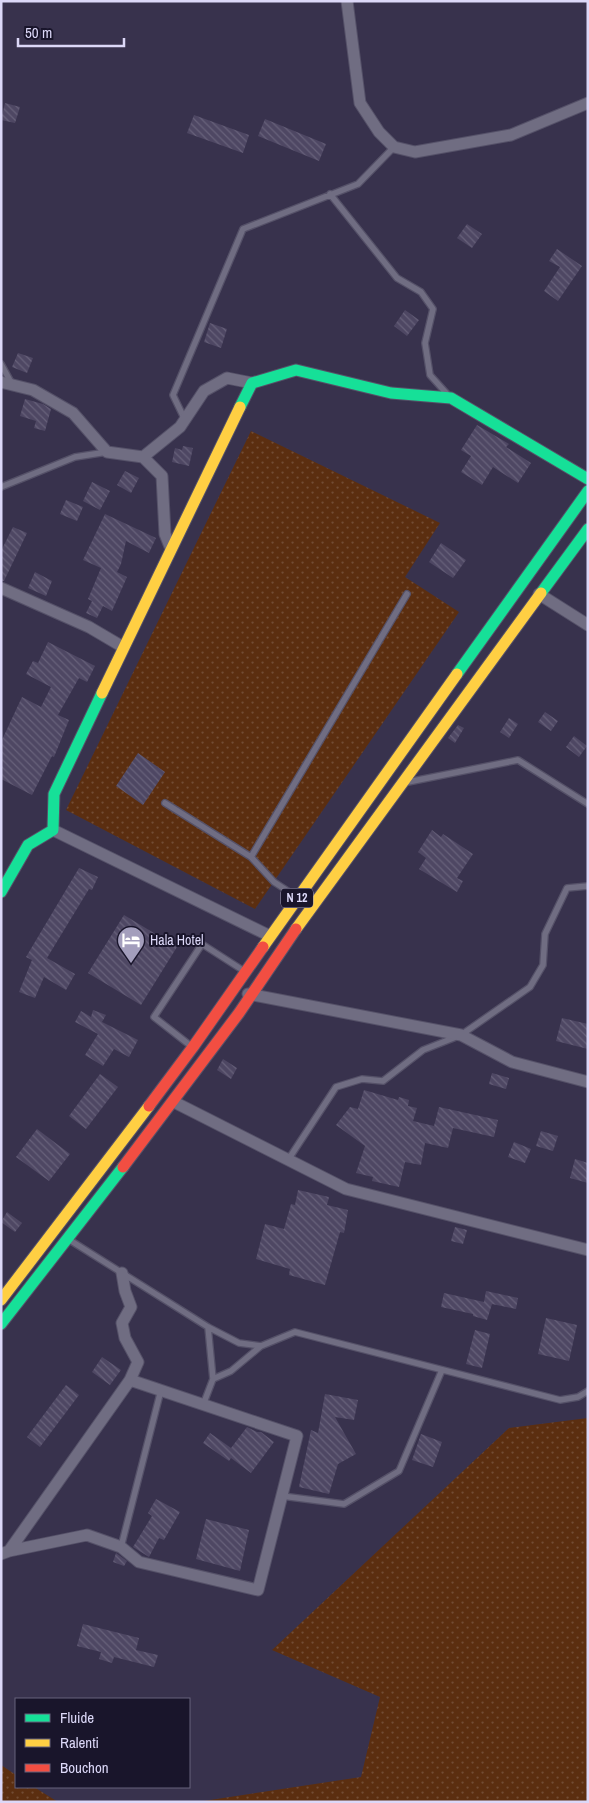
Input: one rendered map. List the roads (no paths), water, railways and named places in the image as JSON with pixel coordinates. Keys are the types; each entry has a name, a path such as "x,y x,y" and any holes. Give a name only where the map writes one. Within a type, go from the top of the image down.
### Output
{"main road":[{"path":"1,892 28,845 53,830 54,794 123,647 252,384 296,370 391,393 451,398 588,479"},
{"name":"N 12","path":"1,1300 193,1047 520,583 588,492"},
{"name":"N 12","path":"1,1324 174,1102 252,994 312,905 588,529"},
{"path":"359,810 374,820"}],"street":[{"path":"348,1 360,103 379,132 394,147 414,152 511,135 588,103"},
{"path":"144,457 180,427 204,391 227,378 252,384"},
{"path":"7,383 33,390 73,413 107,452 144,457 162,476 165,534 171,549"},
{"path":"1,588 89,627 123,647"},
{"path":"539,594 588,625"},
{"path":"53,830 270,936"},
{"path":"232,991 460,1035 512,1062 588,1082"},
{"path":"174,1102 346,1189 588,1250"},
{"path":"5,1553 130,1380 138,1362 125,1338 122,1323 131,1307 125,1291 122,1273"},
{"path":"5,1553 87,1536 121,1547 139,1562 258,1590 298,1436 130,1380"}],"lane":[{"path":"184,420 173,395 243,229 358,184 394,147"},
{"path":"330,194 397,278 422,292 433,308 425,343 430,375 451,398"},
{"path":"1,364 7,383"},
{"path":"1,487 75,457 107,452"},
{"path":"251,857 406,594"},
{"path":"401,784 518,760 588,804"},
{"path":"165,803 251,857 274,882 298,897"},
{"path":"288,1160 336,1086 362,1079 383,1081 423,1050 460,1035 530,987 543,965 545,934 567,888 588,886"},
{"path":"193,1047 154,1017 202,944 245,971"},
{"path":"67,1238 208,1327 239,1343 261,1346"},
{"path":"203,1404 213,1379 208,1327"},
{"path":"213,1379 231,1371 261,1346 295,1332 560,1400 578,1397 588,1391"},
{"path":"282,1496 344,1504 399,1471 442,1370"},
{"path":"121,1547 162,1390"}],"place":[{"name":"Hala Hotel","path":"131,964"}]}
